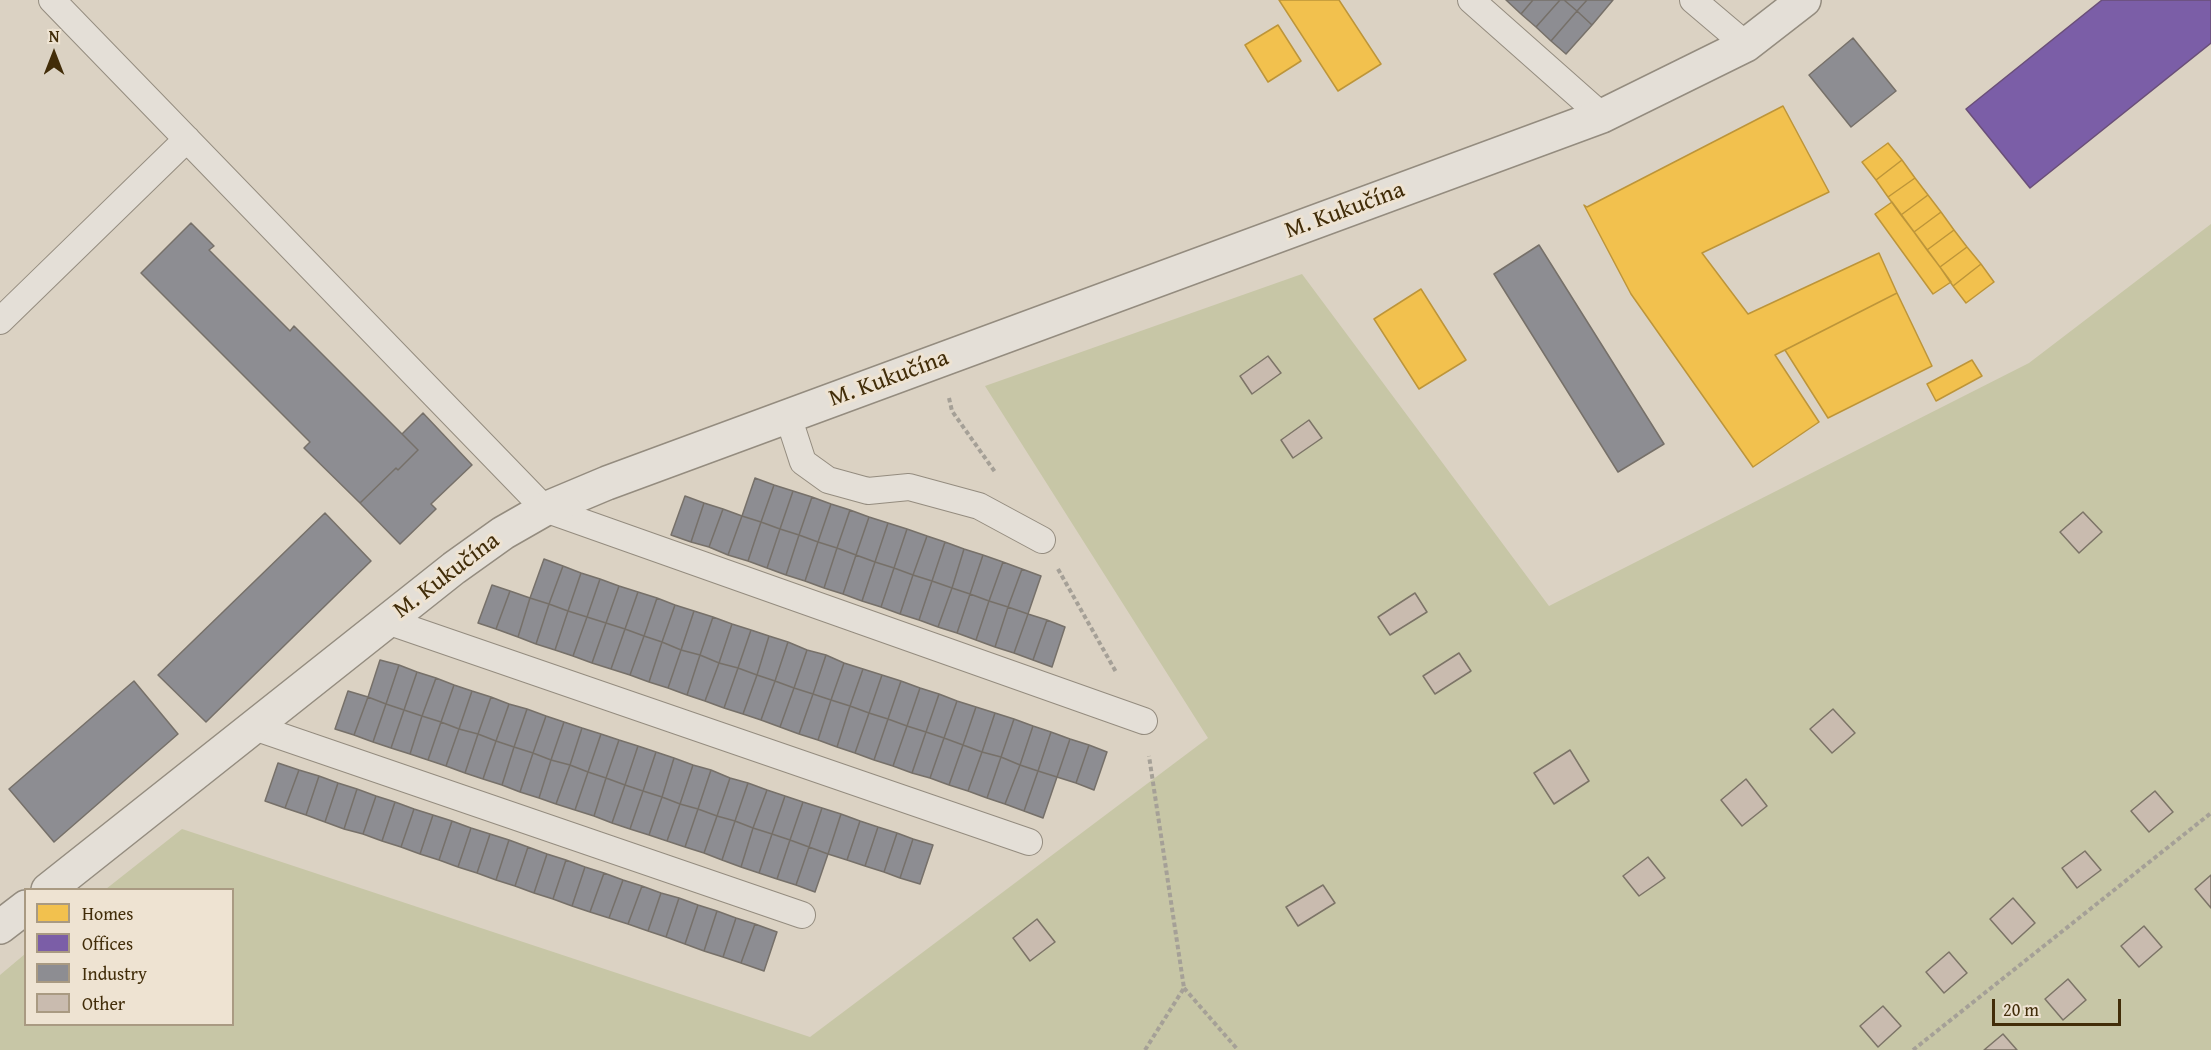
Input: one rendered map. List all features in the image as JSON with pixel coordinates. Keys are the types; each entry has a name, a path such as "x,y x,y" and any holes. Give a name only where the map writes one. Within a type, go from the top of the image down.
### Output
{"street":[{"name":"M. Kukučína","path":"51,888 387,621 503,533 545,509 788,416 1602,116 1746,45 1804,0"},
{"path":"0,927 24,909"}],"lane":[{"path":"52,0 545,509 1144,721"},
{"path":"1471,0 1602,116"},
{"path":"1693,0 1746,45"},
{"path":"0,321 187,139"},
{"path":"788,416 803,462 828,480 868,491 909,487 979,506 1042,540"},
{"path":"387,621 1029,842"},
{"path":"254,727 802,915"}],"path":[{"path":"1913,1050 2211,813"},
{"path":"1184,988 1238,1050"}],"green space":[{"path":"2211,224 2211,1050 0,1050 0,975 24,955 24,1026 234,1026 234,888 107,888 182,829 810,1037 1208,738 985,386 1302,274 1549,606 2029,363"}],"building: Homes":[{"path":"1279,0 1339,0 1381,64 1338,91"},
{"path":"1278,25 1301,61 1268,82 1245,45"},
{"path":"1783,106 1829,192 1702,253 1748,314 1879,253 1897,293 1775,355 1819,422 1753,467 1631,294 1584,205 1587,207"},
{"path":"1888,143 1902,160 1876,180 1862,162"},
{"path":"1902,160 1915,178 1888,197 1876,180"},
{"path":"1915,178 1928,195 1901,215 1888,197"},
{"path":"1928,195 1941,212 1914,232 1901,215"},
{"path":"1892,202 1951,282 1933,294 1875,214"},
{"path":"1941,212 1954,230 1927,250 1914,232"},
{"path":"1954,230 1967,247 1940,267 1927,250"},
{"path":"1967,247 1981,264 1953,286 1940,267"},
{"path":"1981,264 1994,282 1966,303 1953,286"},
{"path":"1421,289 1466,360 1419,389 1374,319"},
{"path":"1897,293 1932,366 1828,418 1785,350"},
{"path":"1972,360 1982,376 1936,401 1927,384"}],"building: Offices":[{"path":"2102,0 2211,0 2211,43 2030,188 1966,109"}],"building: Industry":[{"path":"1506,0 1533,0 1521,14"},
{"path":"1533,0 1560,0 1536,27 1521,14"},
{"path":"1560,0 1564,0 1577,11 1551,41 1536,27"},
{"path":"1564,0 1587,0 1577,11"},
{"path":"1587,0 1613,0 1592,25 1577,11"},
{"path":"1577,11 1592,25 1566,54 1551,41"},
{"path":"1853,38 1896,91 1851,127 1809,75"},
{"path":"191,223 214,246 209,250 290,331 294,326 418,450 360,503 304,448 310,442 141,273"},
{"path":"1539,245 1664,444 1618,472 1494,274"},
{"path":"423,413 472,465 431,504 436,509 400,544 360,503 418,450 402,434"},
{"path":"755,478 774,485 761,522 742,516"},
{"path":"774,485 793,491 780,529 761,522"},
{"path":"793,491 812,497 799,535 780,529"},
{"path":"685,496 704,503 691,542 671,535"},
{"path":"812,497 831,504 818,542 799,535"},
{"path":"704,503 723,509 709,547 691,542"},
{"path":"831,504 850,510 837,548 818,542"},
{"path":"723,509 742,516 728,555 709,547"},
{"path":"850,510 869,517 856,555 837,548"},
{"path":"325,513 371,561 206,722 158,675"},
{"path":"742,516 761,522 748,561 728,555"},
{"path":"869,517 888,523 875,562 856,555"},
{"path":"761,522 780,529 767,568 748,561"},
{"path":"888,523 907,529 894,568 875,562"},
{"path":"780,529 799,535 786,575 767,568"},
{"path":"907,529 927,536 913,575 894,568"},
{"path":"799,535 818,542 805,581 786,575"},
{"path":"927,536 945,542 932,581 913,575"},
{"path":"818,542 837,548 824,588 805,581"},
{"path":"945,542 964,549 952,588 932,581"},
{"path":"837,548 856,555 843,594 824,588"},
{"path":"964,549 983,555 970,594 952,588"},
{"path":"856,555 875,562 862,601 843,594"},
{"path":"983,555 1003,562 989,601 970,594"},
{"path":"544,559 563,566 549,604 530,598"},
{"path":"875,562 894,568 881,607 862,601"},
{"path":"1003,562 1022,569 1008,607 989,601"},
{"path":"563,566 581,573 568,611 549,604"},
{"path":"894,568 913,575 900,614 881,607"},
{"path":"1022,569 1041,576 1028,614 1008,607"},
{"path":"581,573 600,579 587,617 568,611"},
{"path":"913,575 932,581 919,620 900,614"},
{"path":"600,579 619,586 606,623 587,617"},
{"path":"932,581 952,588 938,627 919,620"},
{"path":"492,585 510,591 496,629 478,623"},
{"path":"619,586 638,592 625,629 606,623"},
{"path":"952,588 970,594 957,633 938,627"},
{"path":"510,591 530,598 518,637 496,629"},
{"path":"638,592 657,598 644,636 625,629"},
{"path":"970,594 989,601 976,640 957,633"},
{"path":"530,598 549,604 536,644 518,637"},
{"path":"657,598 675,605 662,642 644,636"},
{"path":"989,601 1008,607 995,647 976,640"},
{"path":"549,604 568,611 555,650 536,644"},
{"path":"675,605 694,611 681,650 662,642"},
{"path":"1008,607 1028,614 1014,653 995,647"},
{"path":"568,611 587,617 573,656 555,650"},
{"path":"694,611 713,617 700,655 681,650"},
{"path":"1028,614 1047,620 1033,660 1014,653"},
{"path":"587,617 606,623 592,663 573,656"},
{"path":"713,617 732,624 719,663 700,655"},
{"path":"1047,620 1065,627 1052,667 1033,660"},
{"path":"606,623 625,629 611,669 592,663"},
{"path":"732,624 751,630 738,668 719,663"},
{"path":"625,629 644,636 630,675 611,669"},
{"path":"751,630 769,636 757,675 738,668"},
{"path":"644,636 662,642 649,682 630,675"},
{"path":"769,636 788,642 775,681 757,675"},
{"path":"662,642 681,650 668,688 649,682"},
{"path":"788,642 807,650 794,688 775,681"},
{"path":"681,650 700,655 687,695 668,688"},
{"path":"807,650 826,655 813,694 794,688"},
{"path":"700,655 719,663 705,701 687,695"},
{"path":"826,655 844,663 831,700 813,694"},
{"path":"380,660 399,665 386,704 368,697"},
{"path":"719,663 738,668 724,708 705,701"},
{"path":"844,663 863,669 850,706 831,700"},
{"path":"399,665 417,672 404,710 386,704"},
{"path":"738,668 757,675 743,714 724,708"},
{"path":"863,669 882,675 869,713 850,706"},
{"path":"417,672 436,678 422,716 404,710"},
{"path":"757,675 775,681 761,720 743,714"},
{"path":"882,675 901,681 888,719 869,713"},
{"path":"436,678 454,685 441,722 422,716"},
{"path":"134,681 178,734 54,842 9,789"},
{"path":"775,681 794,688 780,727 761,720"},
{"path":"901,681 920,688 907,726 888,719"},
{"path":"454,685 472,691 459,729 441,722"},
{"path":"794,688 813,694 799,734 780,727"},
{"path":"920,688 939,694 926,732 907,726"},
{"path":"348,691 368,697 354,735 335,729"},
{"path":"472,691 491,697 478,734 459,729"},
{"path":"813,694 831,700 818,740 799,734"},
{"path":"939,694 957,701 944,738 926,732"},
{"path":"368,697 386,704 373,742 354,735"},
{"path":"491,697 509,704 496,741 478,734"},
{"path":"831,700 850,706 837,747 818,740"},
{"path":"957,701 976,707 963,745 944,738"},
{"path":"386,704 404,710 391,748 373,742"},
{"path":"509,704 527,709 514,747 496,741"},
{"path":"850,706 869,713 855,753 837,747"},
{"path":"976,707 995,713 982,752 963,745"},
{"path":"527,709 546,716 533,753 514,747"},
{"path":"404,710 422,716 410,754 391,748"},
{"path":"869,713 888,719 874,760 855,753"},
{"path":"995,713 1014,719 1001,757 982,752"},
{"path":"422,716 441,722 428,760 410,754"},
{"path":"546,716 564,722 551,760 533,753"},
{"path":"888,719 907,726 893,766 874,760"},
{"path":"1014,719 1033,726 1020,765 1001,757"},
{"path":"441,722 459,729 446,766 428,760"},
{"path":"564,722 582,728 570,765 551,760"},
{"path":"907,726 926,732 912,773 893,766"},
{"path":"1033,726 1051,732 1038,771 1020,765"},
{"path":"582,728 601,734 588,772 570,765"},
{"path":"459,729 478,734 465,773 446,766"},
{"path":"926,732 944,738 930,778 912,773"},
{"path":"1051,732 1070,739 1057,777 1038,771"},
{"path":"478,734 496,741 483,779 465,773"},
{"path":"601,734 619,740 606,778 588,772"},
{"path":"944,738 963,745 949,785 930,778"},
{"path":"1070,739 1089,745 1076,783 1057,777"},
{"path":"619,740 638,746 625,785 606,778"},
{"path":"496,741 514,747 502,785 483,779"},
{"path":"963,745 982,752 968,791 949,785"},
{"path":"1089,745 1107,752 1094,790 1076,783"},
{"path":"638,746 656,752 643,791 625,785"},
{"path":"514,747 533,753 520,792 502,785"},
{"path":"656,752 674,758 662,797 643,791"},
{"path":"982,752 1001,757 987,798 968,791"},
{"path":"533,753 551,760 539,798 520,792"},
{"path":"1001,757 1020,765 1005,804 987,798"},
{"path":"674,758 693,765 680,804 662,797"},
{"path":"551,760 570,765 556,804 539,798"},
{"path":"278,763 299,770 285,808 265,801"},
{"path":"570,765 588,772 575,810 556,804"},
{"path":"693,765 711,770 698,809 680,804"},
{"path":"1020,765 1038,771 1024,811 1005,804"},
{"path":"299,770 319,776 306,815 285,808"},
{"path":"711,770 730,778 717,816 698,809"},
{"path":"1038,771 1057,777 1043,818 1024,811"},
{"path":"588,772 606,778 594,816 575,810"},
{"path":"319,776 338,783 325,822 306,815"},
{"path":"606,778 625,785 612,823 594,816"},
{"path":"730,778 748,783 735,821 717,816"},
{"path":"338,783 357,789 344,829 325,822"},
{"path":"748,783 767,790 753,828 735,821"},
{"path":"625,785 643,791 630,829 612,823"},
{"path":"357,789 376,796 363,834 344,829"},
{"path":"767,790 785,796 772,834 753,828"},
{"path":"643,791 662,797 649,835 630,829"},
{"path":"376,796 395,802 382,841 363,834"},
{"path":"785,796 803,802 790,840 772,834"},
{"path":"662,797 680,804 667,841 649,835"},
{"path":"395,802 414,809 401,847 382,841"},
{"path":"803,802 822,808 809,847 790,840"},
{"path":"680,804 698,809 685,847 667,841"},
{"path":"822,808 841,814 828,854 809,847"},
{"path":"414,809 433,815 420,854 401,847"},
{"path":"698,809 717,816 704,853 685,847"},
{"path":"841,814 860,821 847,860 828,854"},
{"path":"433,815 452,821 439,860 420,854"},
{"path":"717,816 735,821 722,860 704,853"},
{"path":"452,821 471,828 458,867 439,860"},
{"path":"735,821 753,828 741,867 722,860"},
{"path":"860,821 878,827 865,866 847,860"},
{"path":"878,827 897,833 884,872 865,866"},
{"path":"471,828 490,834 477,873 458,867"},
{"path":"753,828 772,834 759,873 741,867"},
{"path":"897,833 913,839 900,878 884,872"},
{"path":"490,834 509,840 496,880 477,873"},
{"path":"772,834 790,840 777,879 759,873"},
{"path":"913,839 933,845 920,884 900,878"},
{"path":"509,840 528,847 515,886 496,880"},
{"path":"790,840 809,847 796,885 777,879"},
{"path":"528,847 547,854 534,893 515,886"},
{"path":"809,847 828,854 815,892 796,885"},
{"path":"547,854 566,860 553,899 534,893"},
{"path":"566,860 585,867 572,906 553,899"},
{"path":"585,867 604,873 590,912 572,906"},
{"path":"604,873 623,880 609,918 590,912"},
{"path":"623,880 642,886 628,924 609,918"},
{"path":"642,886 661,893 648,931 628,924"},
{"path":"661,893 679,898 666,937 648,931"},
{"path":"679,898 698,905 685,944 666,937"},
{"path":"698,905 717,911 704,951 685,944"},
{"path":"717,911 736,918 723,957 704,951"},
{"path":"736,918 755,924 741,963 723,957"},
{"path":"755,924 777,932 764,971 741,963"}],"building: Other":[{"path":"1268,356 1281,373 1252,394 1240,376"},
{"path":"1309,420 1322,438 1293,458 1281,440"},
{"path":"2083,512 2102,532 2079,553 2060,532"},
{"path":"1415,593 1427,612 1390,635 1378,617"},
{"path":"1459,653 1471,671 1435,694 1423,676"},
{"path":"1833,709 1855,733 1832,753 1810,729"},
{"path":"1570,750 1589,781 1554,804 1534,773"},
{"path":"1746,779 1767,806 1742,826 1721,800"},
{"path":"2155,791 2173,812 2149,832 2131,811"},
{"path":"2085,851 2101,870 2077,888 2062,868"},
{"path":"1648,857 1665,878 1639,896 1623,876"},
{"path":"2211,875 2211,908 2195,889"},
{"path":"1323,885 1335,903 1298,926 1286,907"},
{"path":"2013,898 2035,923 2012,944 1990,919"},
{"path":"1037,919 1055,942 1030,961 1013,938"},
{"path":"2144,926 2162,947 2139,967 2121,946"},
{"path":"1949,952 1967,973 1944,993 1926,972"},
{"path":"2068,979 2086,1000 2063,1020 2045,999"},
{"path":"1883,1006 1901,1026 1878,1047 1860,1026"},
{"path":"2003,1034 2017,1050 1984,1050"}]}
